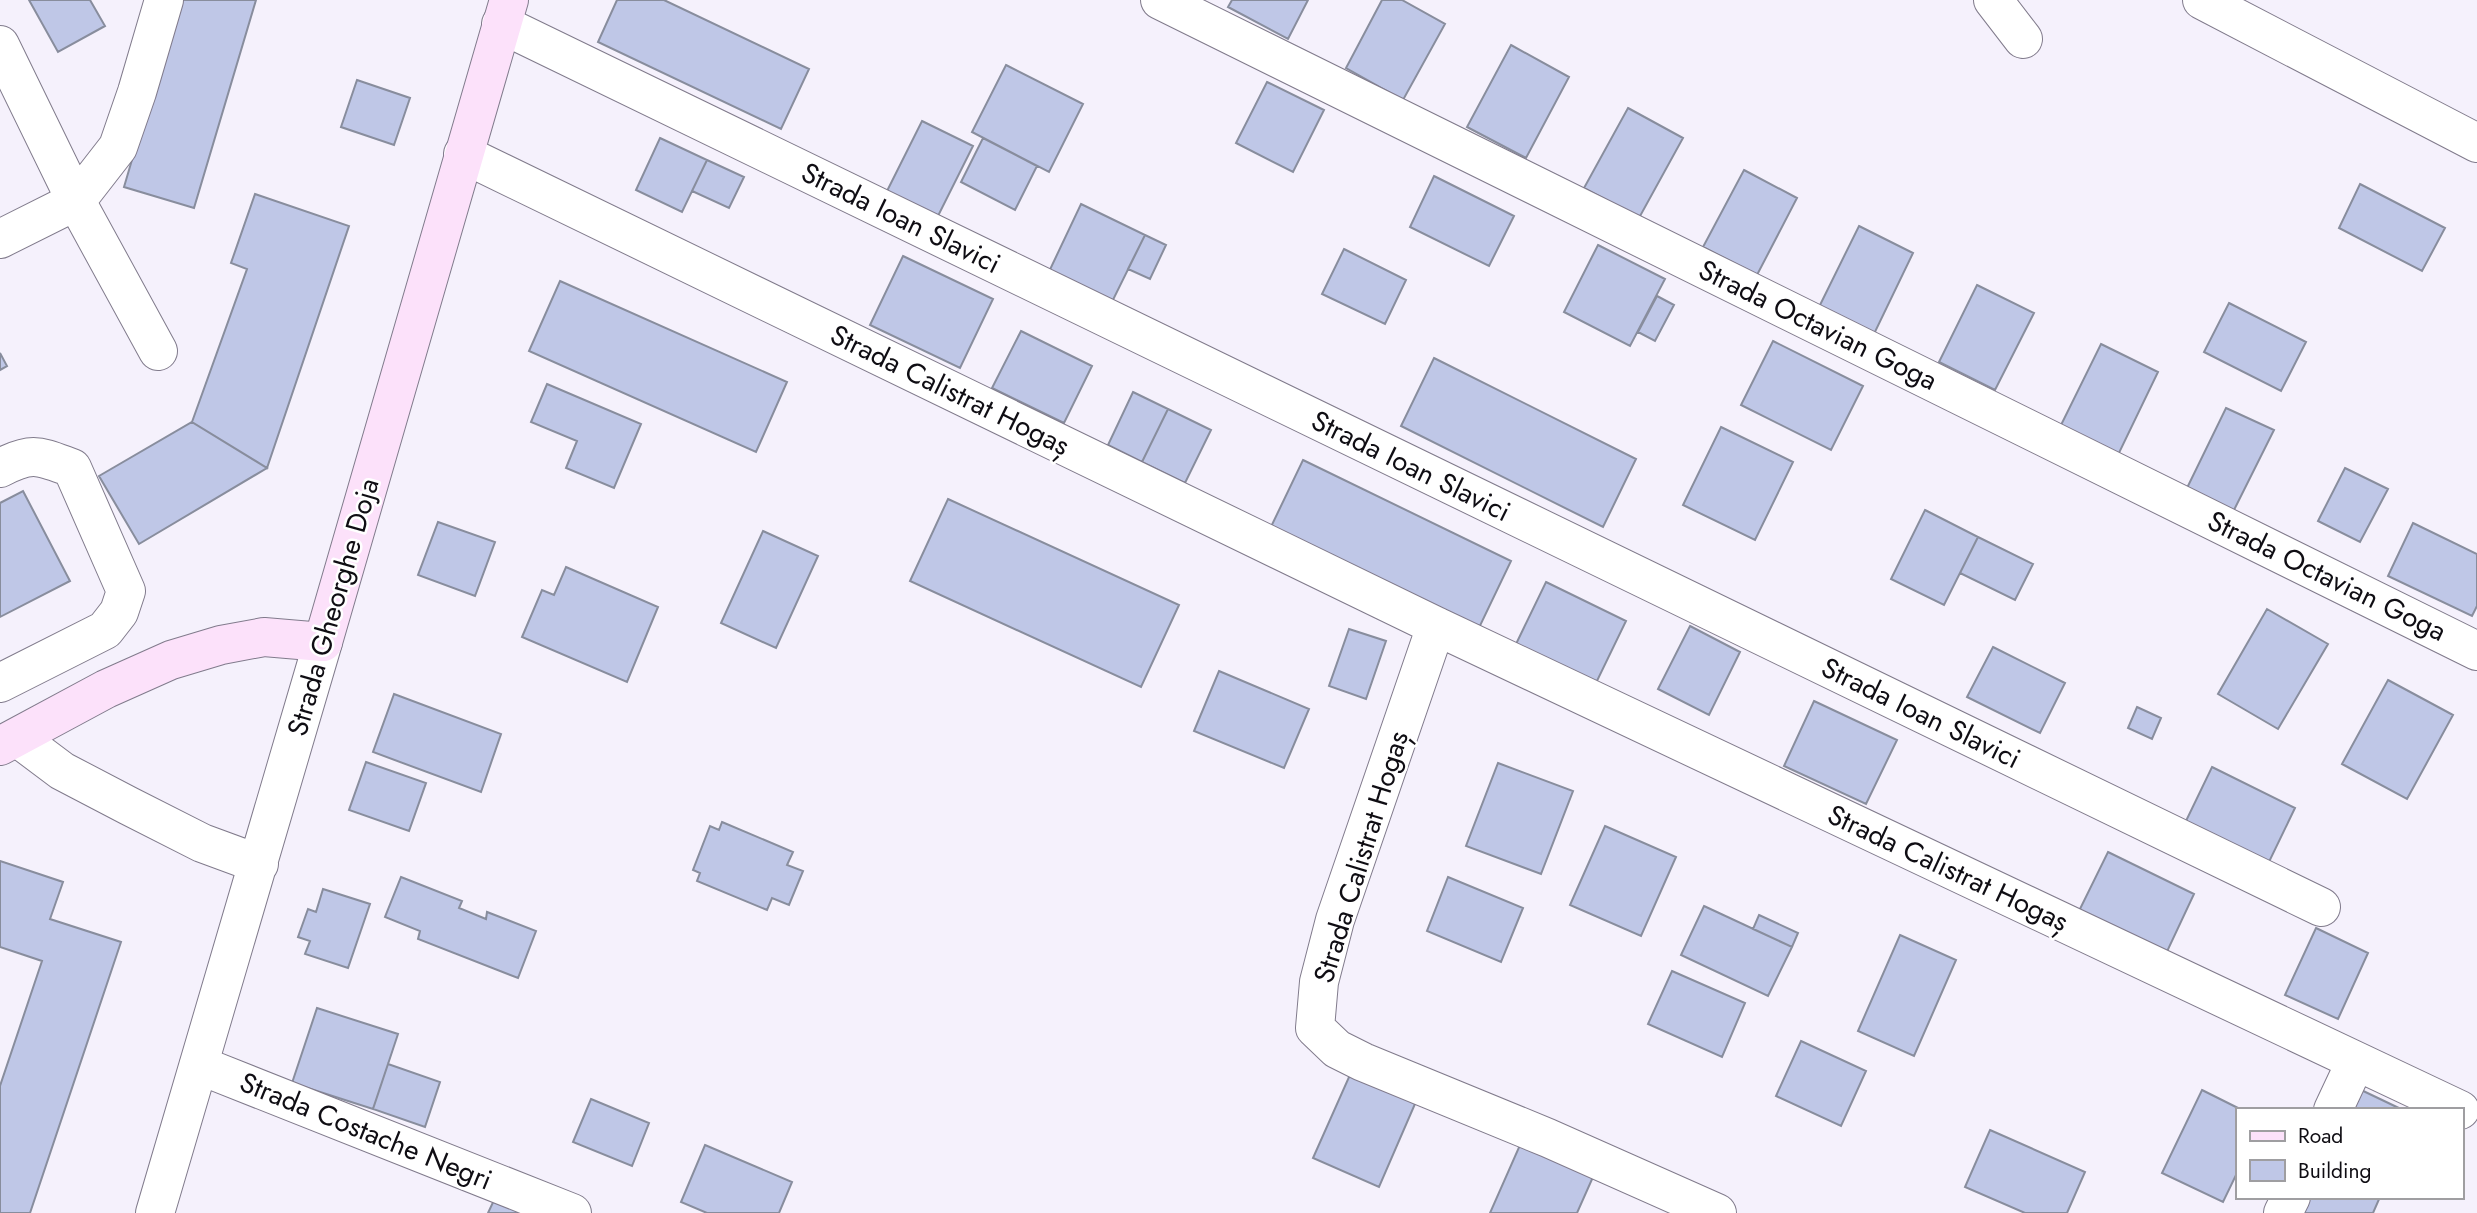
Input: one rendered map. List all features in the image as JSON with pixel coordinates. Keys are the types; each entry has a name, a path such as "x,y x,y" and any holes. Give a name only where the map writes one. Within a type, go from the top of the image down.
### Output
{"main road":[{"name":"Strada Gheorghe Doja","path":"323,642 505,12"},
{"path":"9,742 106,689 171,660 221,645 264,637 323,642"}],"street":[{"path":"0,239 76,201 118,147 164,0"},
{"name":"Strada Octavian Goga","path":"1160,0 2477,650"},
{"path":"1993,0 2023,39"},
{"path":"2202,0 2477,143"},
{"name":"Strada Ioan Slavici","path":"505,12 2320,907"},
{"path":"0,45 76,201 158,351"},
{"name":"Strada Calistrat Hogaș","path":"463,154 1436,625 2456,1108"},
{"path":"0,468 38,455 72,468 126,590 119,612 105,630 0,683"},
{"name":"Strada Calistrat Hogaș","path":"1436,625 1335,920 1319,982 1315,1028 1337,1049 1363,1062 1548,1138 1717,1213"},
{"name":"Strada Gheorghe Doja","path":"155,1213 323,642"},
{"path":"9,742 202,843 259,864"},
{"path":"2334,1108 2356,1061"},
{"name":"Strada Costache Negri","path":"199,1065 572,1213"}],"building":[{"path":"29,0 90,0 105,26 58,52"},
{"path":"179,0 256,0 194,208 124,187"},
{"path":"617,0 664,0 809,69 781,129 598,42"},
{"path":"1232,0 1308,0 1288,39 1228,7"},
{"path":"1382,0 1402,0 1445,24 1403,100 1346,68"},
{"path":"1511,45 1569,77 1526,158 1467,127"},
{"path":"1006,65 1083,104 1049,172 972,132"},
{"path":"357,80 410,98 394,145 341,127"},
{"path":"1267,82 1324,110 1293,172 1236,143"},
{"path":"1628,108 1683,138 1639,218 1584,188"},
{"path":"922,121 973,146 937,218 886,193"},
{"path":"660,138 707,160 682,212 636,190"},
{"path":"983,138 1037,166 1015,210 961,182"},
{"path":"707,160 744,177 729,208 692,191"},
{"path":"1744,170 1797,198 1757,275 1703,247"},
{"path":"1434,176 1514,216 1489,266 1410,227"},
{"path":"2360,184 2445,228 2422,271 2339,228"},
{"path":"255,194 349,226 267,468 192,422 247,269 231,263"},
{"path":"1081,204 1145,235 1109,308 1046,278"},
{"path":"1859,226 1913,253 1874,334 1819,307"},
{"path":"1145,235 1166,245 1150,279 1128,269"},
{"path":"1598,245 1665,279 1630,346 1564,312"},
{"path":"1344,249 1406,280 1385,324 1322,294"},
{"path":"903,256 993,299 960,368 870,325"},
{"path":"560,281 787,382 756,452 529,351"},
{"path":"1977,285 2034,313 1995,390 1939,362"},
{"path":"1657,296 1674,305 1655,341 1638,332"},
{"path":"2229,303 2306,342 2281,391 2204,352"},
{"path":"1021,331 1092,366 1064,423 992,388"},
{"path":"1773,341 1863,386 1831,450 1741,405"},
{"path":"2101,344 2158,372 2118,455 2060,427"},
{"path":"0,353 7,366 0,370"},
{"path":"1434,358 1636,459 1603,527 1401,426"},
{"path":"547,384 641,424 614,488 566,468 577,441 531,422"},
{"path":"1133,392 1168,409 1142,462 1108,445"},
{"path":"2226,408 2274,430 2233,512 2186,490"},
{"path":"1168,409 1211,430 1185,483 1142,462"},
{"path":"192,422 267,468 139,544 99,476"},
{"path":"1721,427 1793,462 1755,540 1683,505"},
{"path":"1303,460 1511,561 1477,632 1269,531"},
{"path":"2345,468 2388,489 2360,542 2318,521"},
{"path":"23,491 70,581 0,617 0,503"},
{"path":"948,499 1179,605 1141,687 910,581"},
{"path":"1925,510 1978,537 1944,605 1891,579"},
{"path":"438,522 495,542 475,596 418,575"},
{"path":"2413,523 2477,554 2477,606 2472,616 2388,576"},
{"path":"763,531 818,556 776,648 721,623"},
{"path":"1978,537 2033,564 2015,600 1960,573"},
{"path":"566,567 658,607 627,682 522,637 542,590 554,595"},
{"path":"1546,582 1626,621 1596,683 1516,644"},
{"path":"2267,609 2328,644 2278,729 2218,694"},
{"path":"1690,626 1740,652 1709,715 1658,689"},
{"path":"1349,629 1386,641 1366,699 1329,686"},
{"path":"1993,647 2065,683 2040,733 1967,697"},
{"path":"1219,671 1309,709 1284,768 1194,731"},
{"path":"2388,680 2453,715 2407,799 2342,764"},
{"path":"394,694 501,734 481,792 373,752"},
{"path":"1814,701 1897,740 1866,804 1784,766"},
{"path":"2137,707 2161,718 2152,739 2128,728"},
{"path":"366,762 426,783 409,831 349,810"},
{"path":"1498,763 1573,791 1541,874 1466,846"},
{"path":"2212,767 2295,808 2268,864 2185,823"},
{"path":"722,822 793,852 787,865 803,871 789,905 772,898 767,910 697,881 700,873 693,870 710,826 719,830"},
{"path":"1605,826 1676,857 1641,936 1570,905"},
{"path":"2108,852 2194,894 2164,958 2077,915"},
{"path":"0,861 63,882 50,919 121,942 30,1213 0,1213 0,1086 42,961 0,947"},
{"path":"401,877 462,901 459,908 486,919 487,912 536,931 518,978 418,939 420,931 385,917"},
{"path":"1448,877 1523,908 1501,962 1427,931"},
{"path":"323,889 370,904 348,968 305,954 310,941 298,937 308,909 316,912"},
{"path":"1704,906 1792,947 1768,996 1681,955"},
{"path":"1759,915 1798,933 1792,947 1753,929"},
{"path":"2316,928 2368,953 2338,1019 2285,995"},
{"path":"1900,935 1956,960 1914,1056 1858,1031"},
{"path":"1672,971 1745,1003 1722,1057 1648,1024"},
{"path":"317,1008 398,1034 373,1109 292,1083"},
{"path":"1801,1041 1866,1071 1841,1126 1776,1096"},
{"path":"388,1064 440,1082 425,1127 373,1109"},
{"path":"1353,1068 1418,1097 1379,1187 1313,1158"},
{"path":"2357,1088 2399,1108 2347,1108"},
{"path":"2202,1090 2238,1108 2236,1175 2223,1202 2162,1173"},
{"path":"591,1099 649,1123 632,1166 573,1142"},
{"path":"1990,1130 2085,1172 2067,1213 2025,1213 1965,1187"},
{"path":"705,1145 792,1182 779,1213 707,1213 681,1202"},
{"path":"1520,1145 1593,1177 1577,1213 1490,1213"},
{"path":"495,1198 532,1213 488,1213"},
{"path":"2304,1199 2379,1199 2373,1213 2298,1213"}]}
